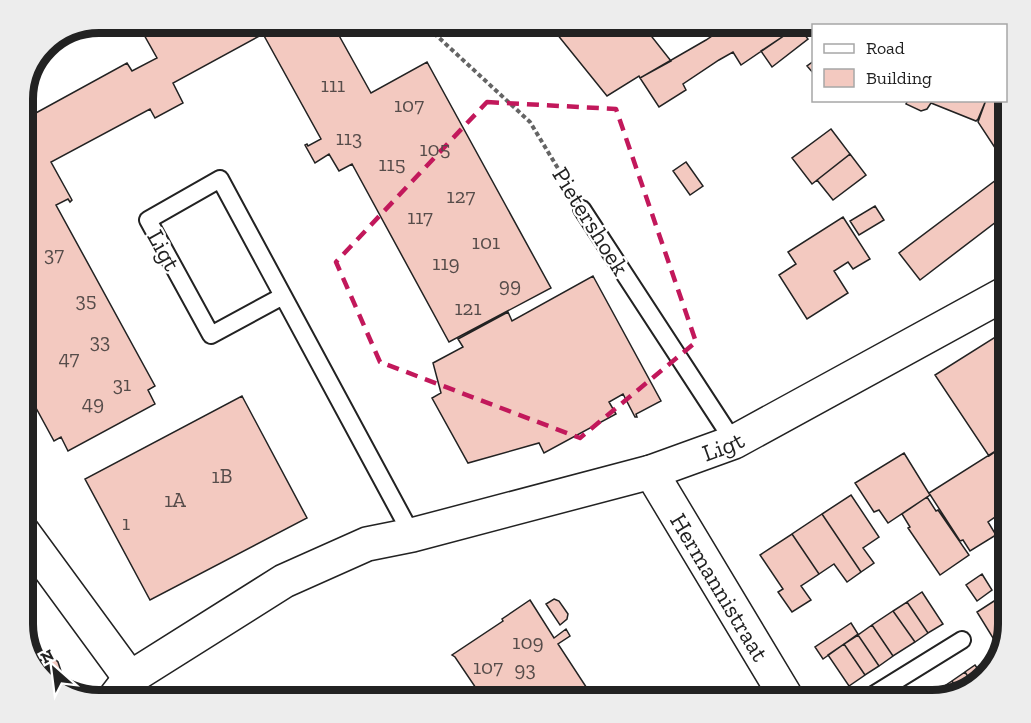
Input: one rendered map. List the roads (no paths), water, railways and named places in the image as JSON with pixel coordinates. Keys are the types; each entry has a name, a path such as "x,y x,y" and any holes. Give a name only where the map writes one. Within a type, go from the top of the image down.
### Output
{"street":[{"name":"Ligt","path":"121,689 284,581 368,544 412,535 651,472 734,442 998,297"},
{"name":"Hermannistraat","path":"651,472 782,690"},
{"path":"33,548 121,689"}],"lane":[{"name":"Ligt","path":"283,296 211,335 148,220 220,179 412,535"},
{"name":"Pietershoek","path":"582,209 734,442"},
{"path":"881,690 962,640"}]}
